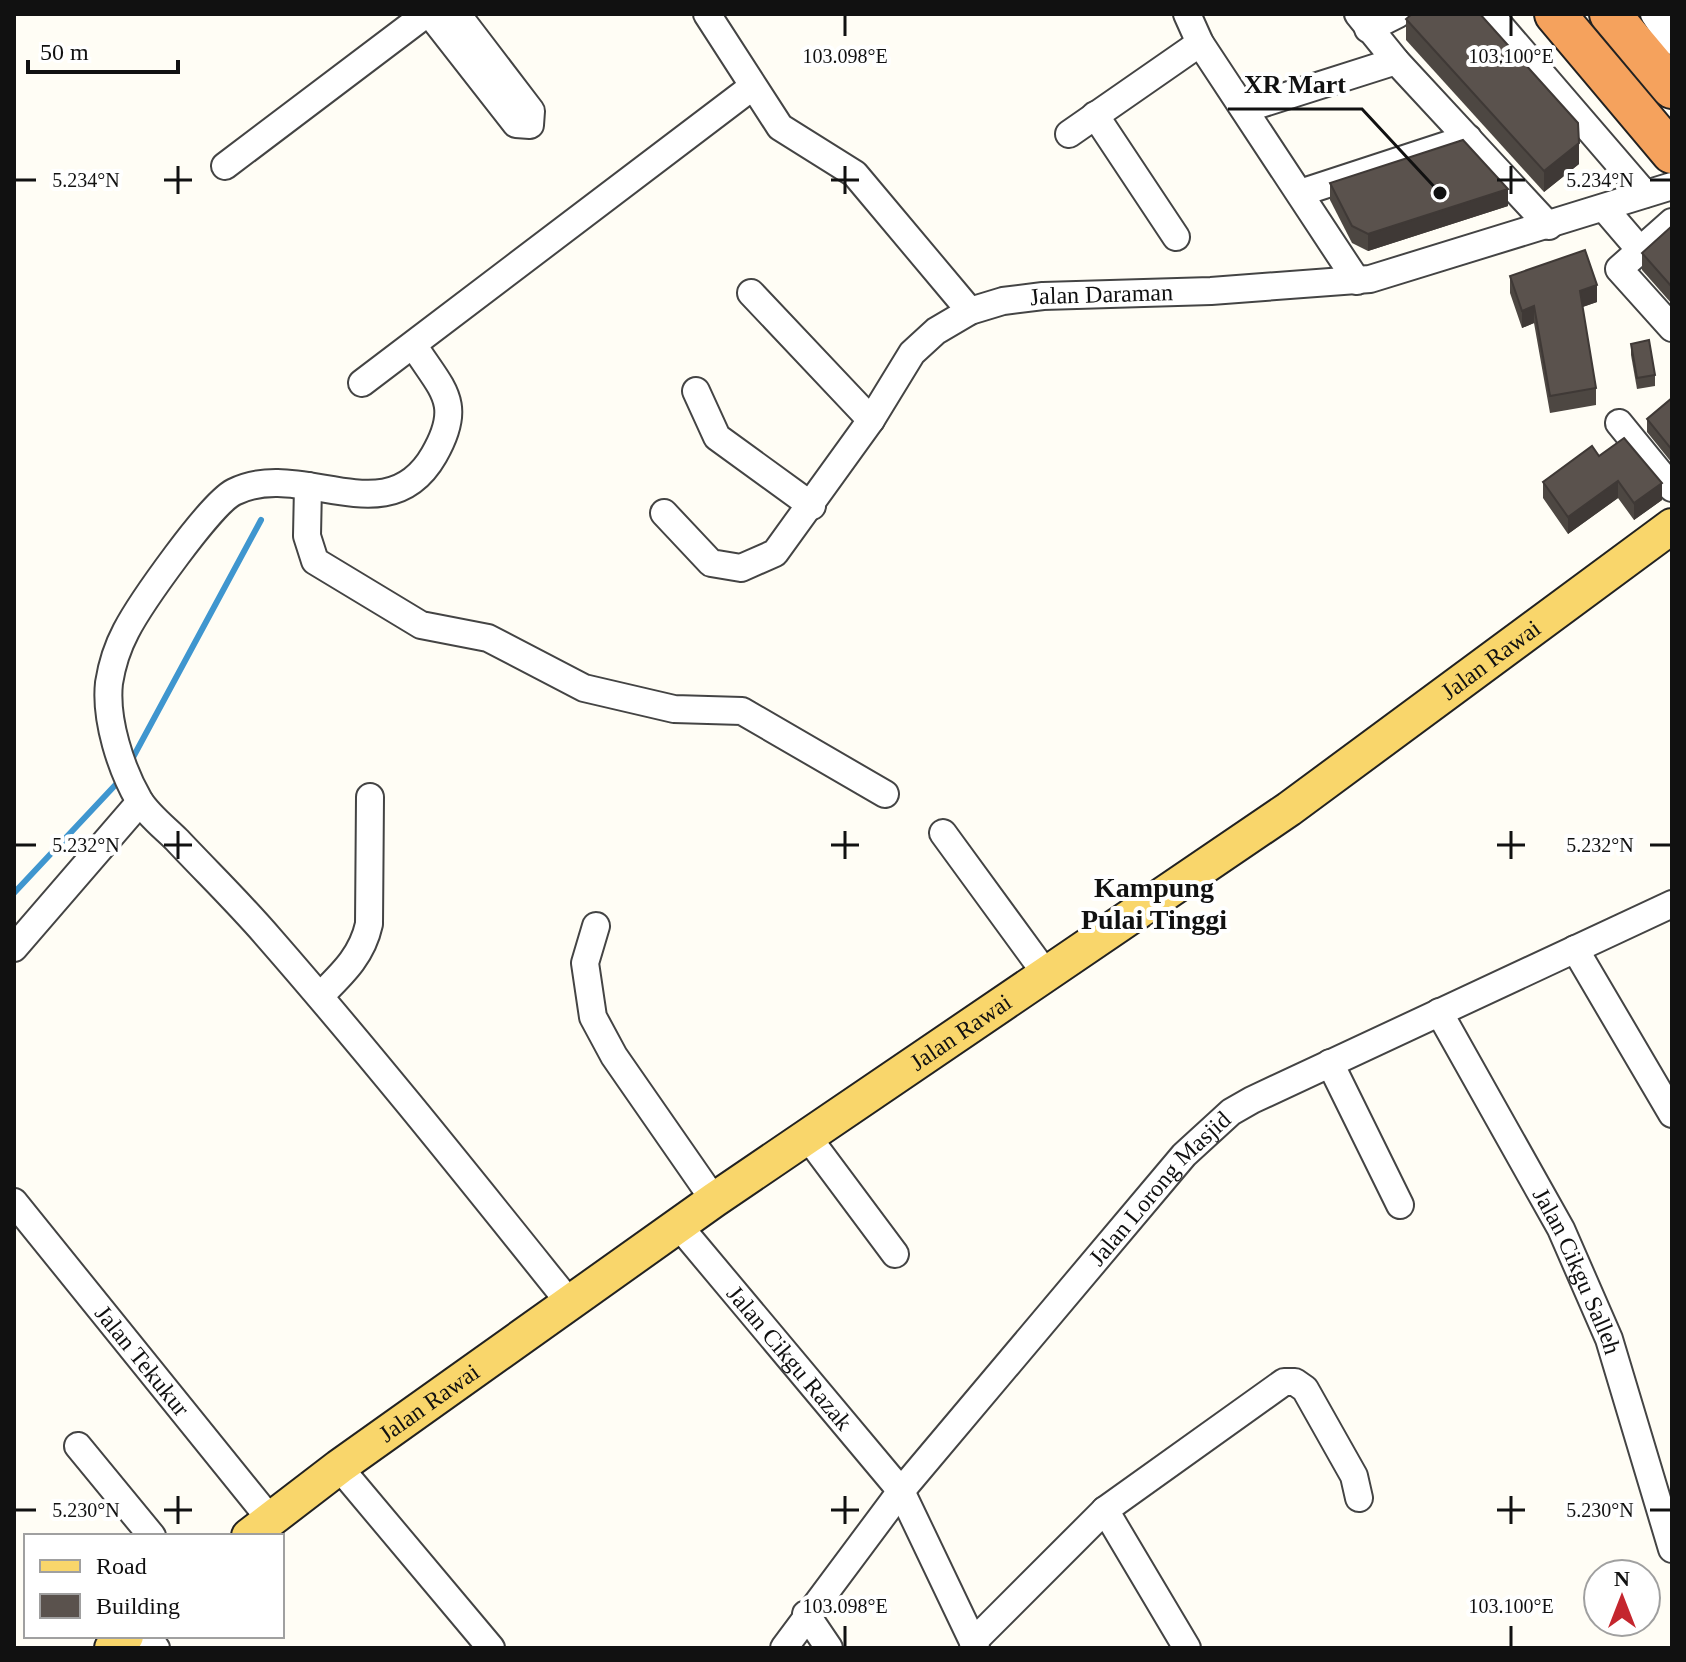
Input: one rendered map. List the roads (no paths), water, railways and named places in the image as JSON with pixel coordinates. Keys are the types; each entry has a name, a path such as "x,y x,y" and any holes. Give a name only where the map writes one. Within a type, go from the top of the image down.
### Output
{"highway":[{"path":"1555,14 1672,153"},
{"path":"1633,18 1672,88"}],"main road":[{"name":"Jalan Rawai","path":"259,1528 339,1467 714,1200 1301,800 1672,526"}],"street":[{"path":"225,166 428,14 516,124 530,125 531,111 457,14"},
{"path":"707,14 752,87 789,136 836,159 855,174 970,311"},
{"path":"1187,14 1200,43 1357,281"},
{"path":"1398,14 1363,21 1396,61 1549,226"},
{"path":"1490,14 1645,194"},
{"path":"1633,18 1672,41"},
{"path":"1069,134 1200,43"},
{"path":"1245,109 1396,61"},
{"path":"362,383 752,87"},
{"path":"1095,115 1176,237"},
{"path":"1300,193 1468,138"},
{"name":"Jalan Daraman","path":"664,513 711,563 741,568 775,553 812,506 871,420 912,353 936,331 970,311 1003,301 1043,296 1357,281 1549,226 1672,186"},
{"path":"1604,208 1640,250"},
{"path":"1671,226 1619,269 1672,328"},
{"path":"751,293 871,420"},
{"path":"414,346 447,398 451,410 445,436 429,464 407,486 395,492 371,496 308,486 262,485 234,492 213,509 127,628 113,659 109,688 115,742 140,802 254,920 320,996 569,1302"},
{"path":"696,391 717,437 812,506"},
{"path":"1619,423 1672,488"},
{"path":"308,486 307,536 315,561 421,625 488,638 584,688 615,698 674,709 715,707 742,711 885,794"},
{"path":"320,996 351,964 366,939 369,924 370,797"},
{"path":"14,948 140,802"},
{"path":"943,833 1046,974"},
{"name":"Jalan Lorong Masjid","path":"784,1648 806,1614 901,1491 1198,1140 1241,1106 1672,904"},
{"path":"596,926 585,963 593,1017 614,1056 714,1200"},
{"path":"1575,949 1672,1114"},
{"name":"Jalan Cikgu Salleh","path":"1439,1012 1561,1229 1609,1339 1672,1549"},
{"path":"1330,1063 1400,1205"},
{"path":"807,1136 895,1254"},
{"name":"Jalan Tekukur","path":"14,1202 259,1528"},
{"name":"Jalan Cikgu Razak","path":"679,1226 901,1491 974,1645"},
{"path":"974,1645 1105,1510 1284,1382 1295,1382 1305,1389 1354,1476 1359,1498"},
{"path":"78,1446 150,1534"},
{"path":"339,1467 491,1648"},
{"path":"1105,1510 1187,1648"},
{"path":"806,1614 829,1648"}],"waterway":[{"path":"130,763 261,520"},
{"path":"14,893 120,780"}],"place":[{"name":"XR Mart","path":"1440,193"}],"district":[{"name":"Kampung Pulai Tinggi","path":"1154,903"}]}
